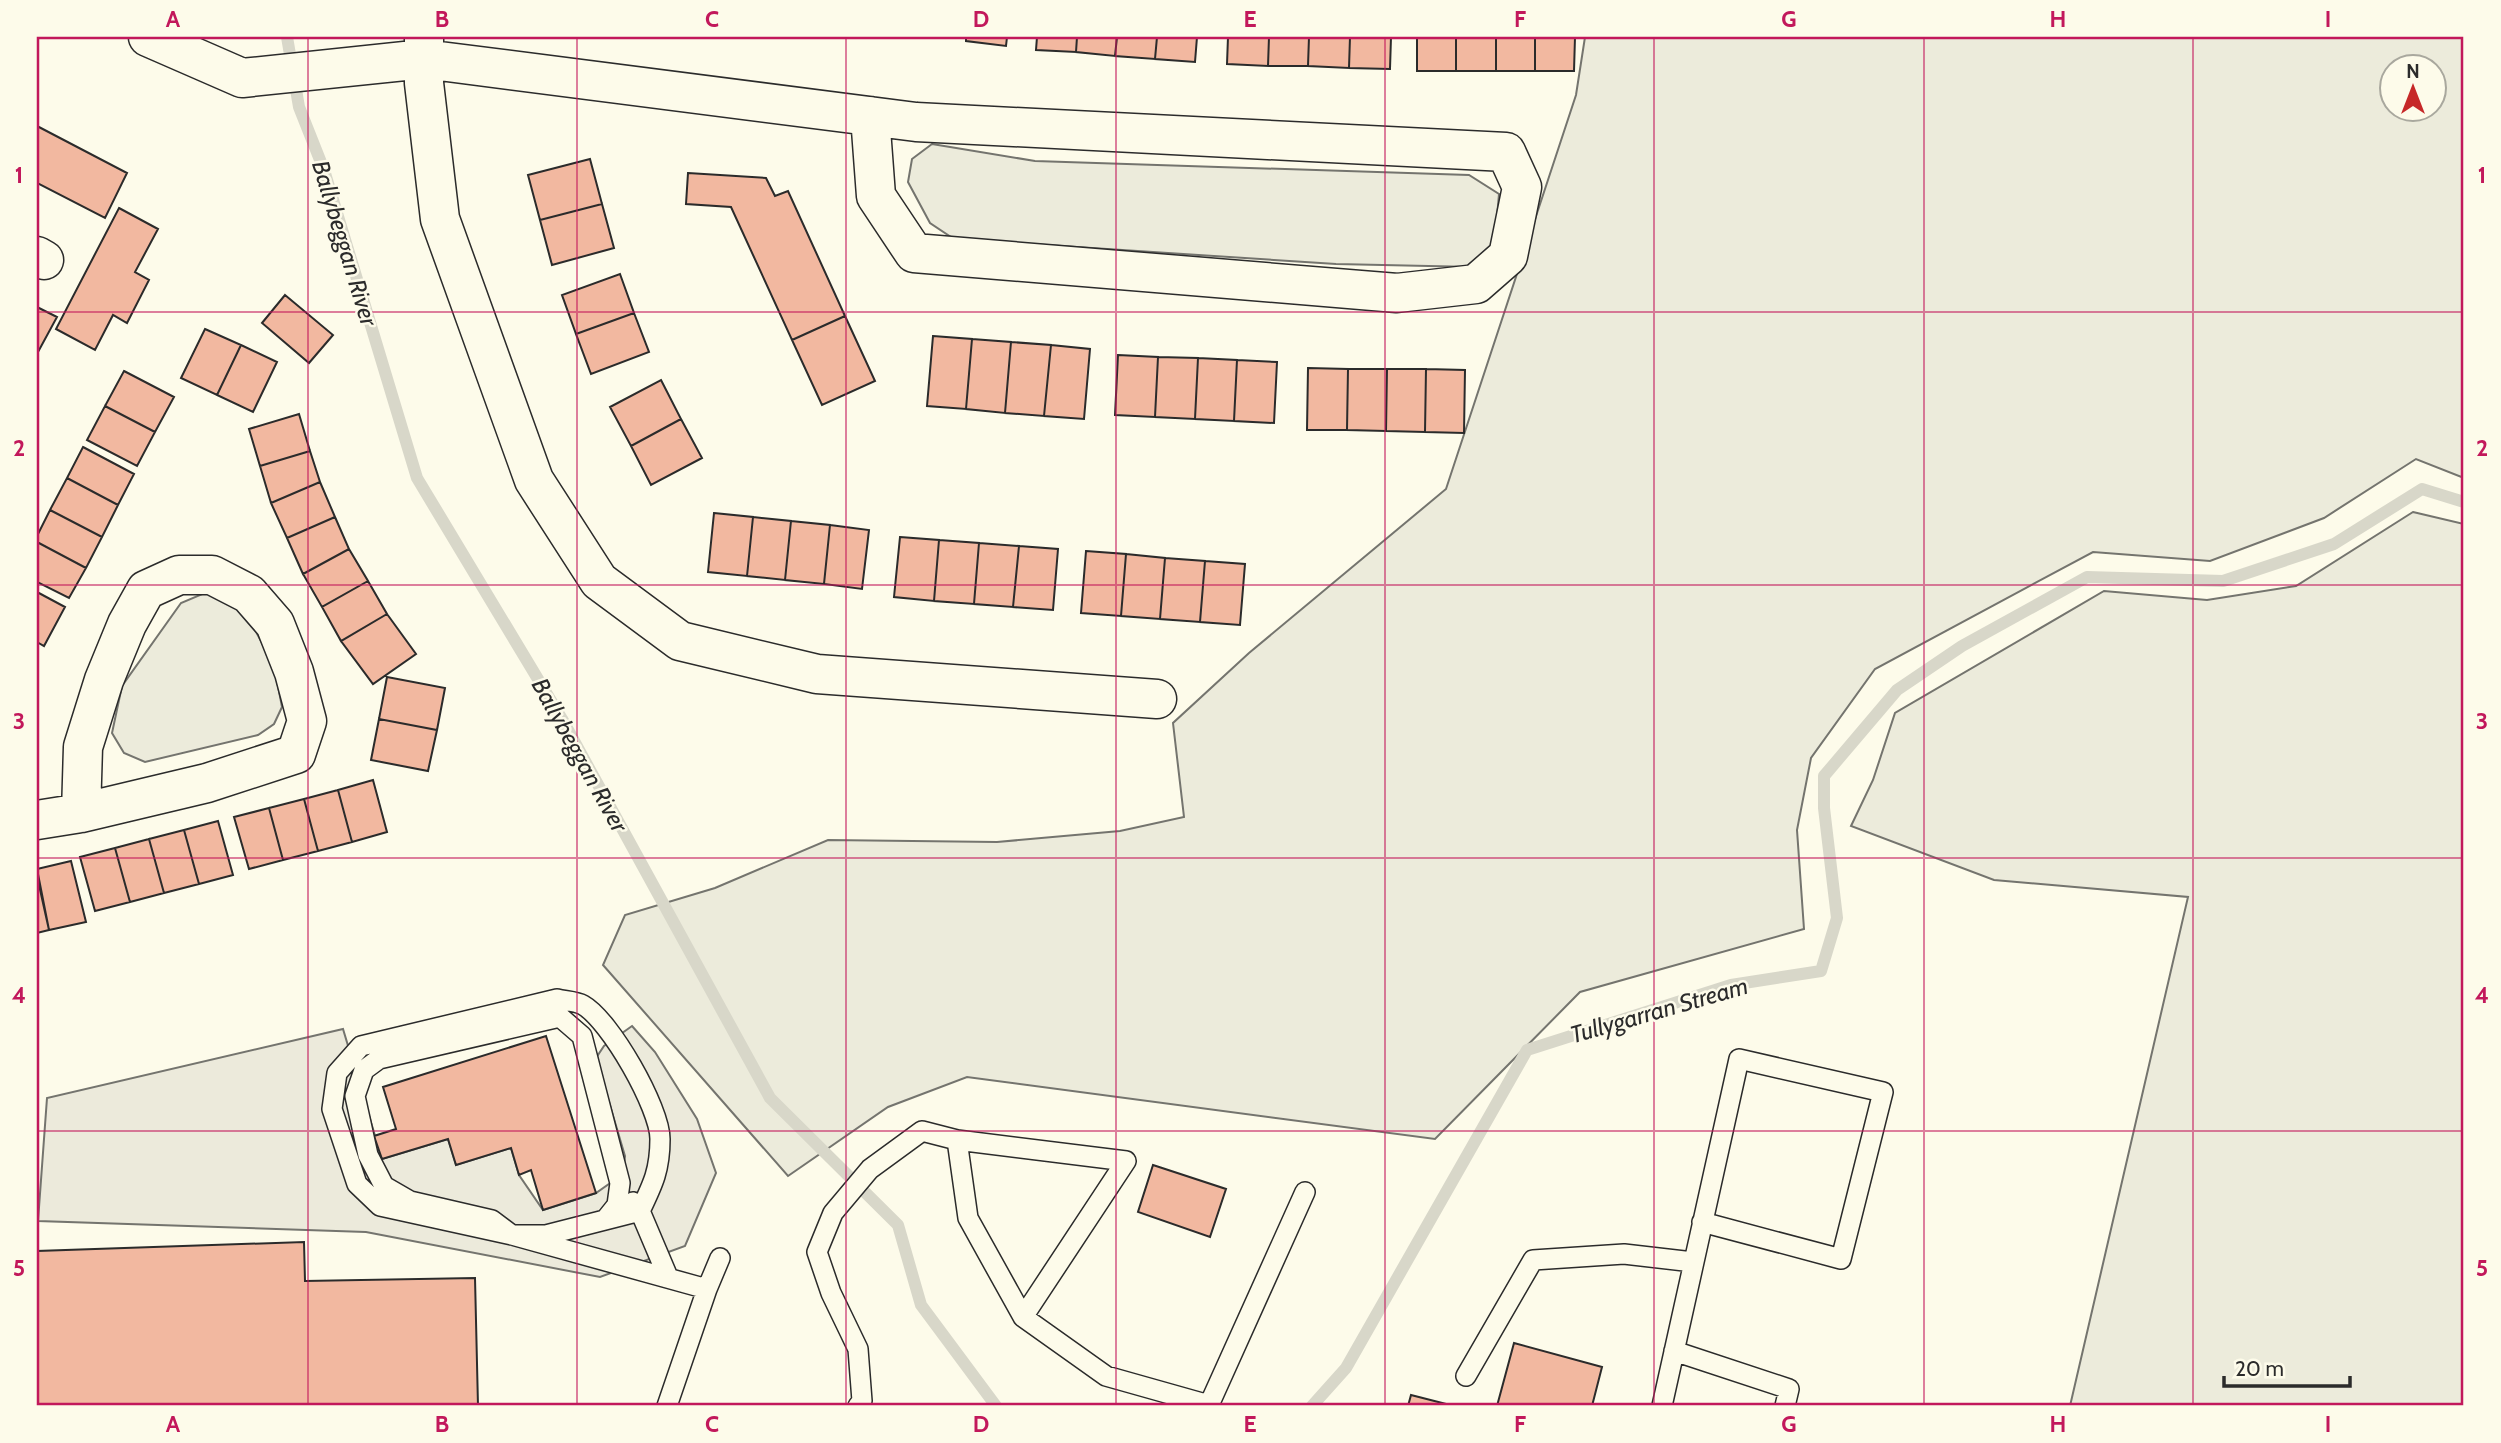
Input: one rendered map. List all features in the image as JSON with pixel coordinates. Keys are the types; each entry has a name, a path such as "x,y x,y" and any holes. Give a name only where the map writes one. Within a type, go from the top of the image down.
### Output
{"street":[{"path":"148,37 242,78 333,68 424,48 916,122 1506,152 1522,187 1508,256 1476,284 1397,293 914,253 876,196 870,116"},
{"path":"424,48 424,83 440,219 534,480 599,581 680,641 817,674 1157,699"},
{"path":"37,820 81,814 207,783 296,754 307,721 294,671 275,624 249,594 212,575 179,575 146,590 127,624 83,747 81,814"}],"lane":[{"path":"668,1277 640,1211 620,1183 582,1036 560,1017 379,1059 364,1070 355,1096 368,1155 384,1186 410,1201 492,1220 512,1235 546,1235 640,1211 657,1176 660,1136 646,1094 606,1025 582,1004 557,999 361,1046 337,1073 332,1109 357,1184 380,1206 512,1235 707,1289"},
{"path":"1662,1406 1693,1262 1702,1222 1739,1059 1883,1093 1841,1259 1702,1222"},
{"path":"858,1406 862,1401 858,1349 831,1293 817,1252 833,1213 870,1169 922,1131 957,1140 1126,1161 1023,1317"},
{"path":"957,1140 968,1218 1023,1317 1106,1376 1209,1405 1305,1192"},
{"path":"605,1220 617,1205 620,1183"},
{"path":"1466,1376 1532,1261 1623,1254 1693,1262"},
{"path":"667,1406 720,1258"},
{"path":"1674,1351 1789,1389 1785,1406"}],"shaded area":[{"path":"1585,37 2464,37 2464,478 2416,459 2324,518 2210,561 2093,552 1875,669 1811,758 1797,830 1804,929 1580,992 1435,1139 967,1077 888,1107 788,1176 603,965 625,915 715,888 828,840 997,842 1120,831 1184,817 1173,723 1249,653 1446,489 1576,95"},
{"path":"932,144 1035,161 1469,175 1499,194 1495,240 1475,267 1336,264 954,239 930,223 908,182 912,159"},
{"path":"2413,512 2464,524 2464,1406 2070,1406 2188,897 1994,880 1851,826 1873,780 1895,713 2104,591 2207,600 2296,586"},
{"path":"214,589 241,604 274,665 282,707 274,724 258,735 145,762 124,753 112,733 122,686 181,603"},
{"path":"632,1026 655,1052 697,1119 716,1173 685,1246 600,1277 366,1232 38,1221 47,1098 343,1029 382,1159 448,1139 456,1165 511,1148 519,1175 543,1210 596,1193 623,1174 625,1156 596,1058 604,1046"}],"building":[{"path":"966,37 1007,37 1006,46 966,41"},
{"path":"1037,37 1077,37 1076,52 1036,50"},
{"path":"1077,37 1117,37 1115,56 1076,52"},
{"path":"1117,37 1157,37 1155,59 1115,56"},
{"path":"1157,37 1197,37 1195,62 1155,59"},
{"path":"1228,37 1269,37 1268,66 1227,64"},
{"path":"1269,37 1309,37 1308,66 1268,66"},
{"path":"1309,37 1350,37 1349,68 1308,66"},
{"path":"1350,37 1391,37 1390,69 1349,68"},
{"path":"1417,37 1456,37 1456,71 1417,71"},
{"path":"1456,37 1496,37 1496,71 1456,71"},
{"path":"1496,37 1535,37 1535,71 1496,71"},
{"path":"1535,37 1575,37 1574,71 1535,71"},
{"path":"37,126 127,173 105,218 37,183"},
{"path":"590,159 602,204 540,220 528,175"},
{"path":"688,173 766,178 775,196 788,191 845,316 792,340 731,207 686,204"},
{"path":"602,204 614,248 552,265 540,220"},
{"path":"119,208 158,229 135,272 149,280 127,323 113,315 95,350 56,329"},
{"path":"620,274 634,313 576,334 562,295"},
{"path":"285,295 333,335 309,363 262,323"},
{"path":"37,307 57,317 38,352 37,352"},
{"path":"634,313 649,352 591,374 576,334"},
{"path":"845,316 875,381 822,405 792,340"},
{"path":"205,329 241,345 217,395 181,378"},
{"path":"933,336 972,339 966,409 927,406"},
{"path":"972,339 1011,342 1005,413 966,409"},
{"path":"1011,342 1051,345 1044,416 1005,413"},
{"path":"241,345 277,362 253,412 217,395"},
{"path":"1051,345 1090,349 1084,419 1044,416"},
{"path":"1118,355 1158,357 1155,417 1115,415"},
{"path":"1158,357 1198,358 1195,419 1155,417"},
{"path":"1198,358 1237,360 1234,421 1195,419"},
{"path":"1237,360 1277,362 1274,423 1234,421"},
{"path":"1308,368 1348,369 1347,430 1307,430"},
{"path":"1348,369 1387,369 1386,431 1347,430"},
{"path":"1387,369 1426,369 1425,432 1386,431"},
{"path":"1426,369 1465,370 1464,433 1425,432"},
{"path":"124,371 174,397 155,432 105,406"},
{"path":"661,380 681,419 631,446 610,407"},
{"path":"105,406 155,432 137,466 87,440"},
{"path":"299,414 310,451 260,466 249,429"},
{"path":"681,419 702,458 651,485 631,446"},
{"path":"83,447 134,474 118,505 67,478"},
{"path":"310,451 320,482 271,503 260,466"},
{"path":"67,478 118,505 102,537 50,510"},
{"path":"320,482 335,517 287,538 271,503"},
{"path":"50,510 102,537 86,568 37,542 37,536"},
{"path":"714,513 753,517 747,576 708,572"},
{"path":"335,517 349,549 303,574 287,538"},
{"path":"753,517 791,521 785,580 747,576"},
{"path":"791,521 830,525 824,584 785,580"},
{"path":"830,525 869,530 862,589 824,584"},
{"path":"900,537 939,540 934,601 894,597"},
{"path":"939,540 979,543 974,604 934,601"},
{"path":"37,542 86,568 69,598 37,582"},
{"path":"979,543 1019,546 1013,607 974,604"},
{"path":"1019,546 1058,549 1053,610 1013,607"},
{"path":"349,549 368,581 322,607 303,574"},
{"path":"1086,551 1126,554 1121,616 1081,613"},
{"path":"1126,554 1165,558 1160,619 1121,616"},
{"path":"1165,558 1205,561 1200,622 1160,619"},
{"path":"1205,561 1245,564 1240,625 1200,622"},
{"path":"368,581 387,614 341,641 322,607"},
{"path":"37,592 65,607 44,646 37,642"},
{"path":"387,614 416,654 373,684 341,641"},
{"path":"387,677 445,688 437,730 379,719"},
{"path":"379,719 437,730 428,771 371,760"},
{"path":"373,780 387,832 352,842 338,790"},
{"path":"338,790 352,842 318,851 304,799"},
{"path":"304,799 318,851 283,860 269,808"},
{"path":"269,808 283,860 249,869 234,817"},
{"path":"218,821 233,875 199,884 184,830"},
{"path":"184,830 199,884 164,893 149,839"},
{"path":"149,839 164,893 130,902 115,848"},
{"path":"115,848 130,902 95,911 80,857"},
{"path":"71,861 86,922 49,930 37,869"},
{"path":"37,876 49,930 37,933"},
{"path":"546,1036 596,1193 543,1210 531,1170 519,1175 511,1148 456,1165 448,1139 382,1159 374,1136 396,1129 383,1087"},
{"path":"1153,1165 1226,1189 1210,1237 1138,1212"},
{"path":"304,1242 305,1281 475,1278 478,1406 37,1406 37,1251"},
{"path":"1514,1343 1602,1367 1592,1406 1497,1406"},
{"path":"1411,1395 1454,1406 1408,1406"}],"waterway":[{"name":"Ballybeggan River","path":"287,37 299,107 324,170 417,478 562,719 770,1098 898,1225 921,1305 996,1406"},
{"name":"Tullygarran Stream","path":"1312,1406 1346,1368 1527,1050 1731,985 1821,971 1837,918 1824,808 1824,776 1897,690 1962,646 2087,577 2223,581 2334,544 2422,489 2464,502"}]}
